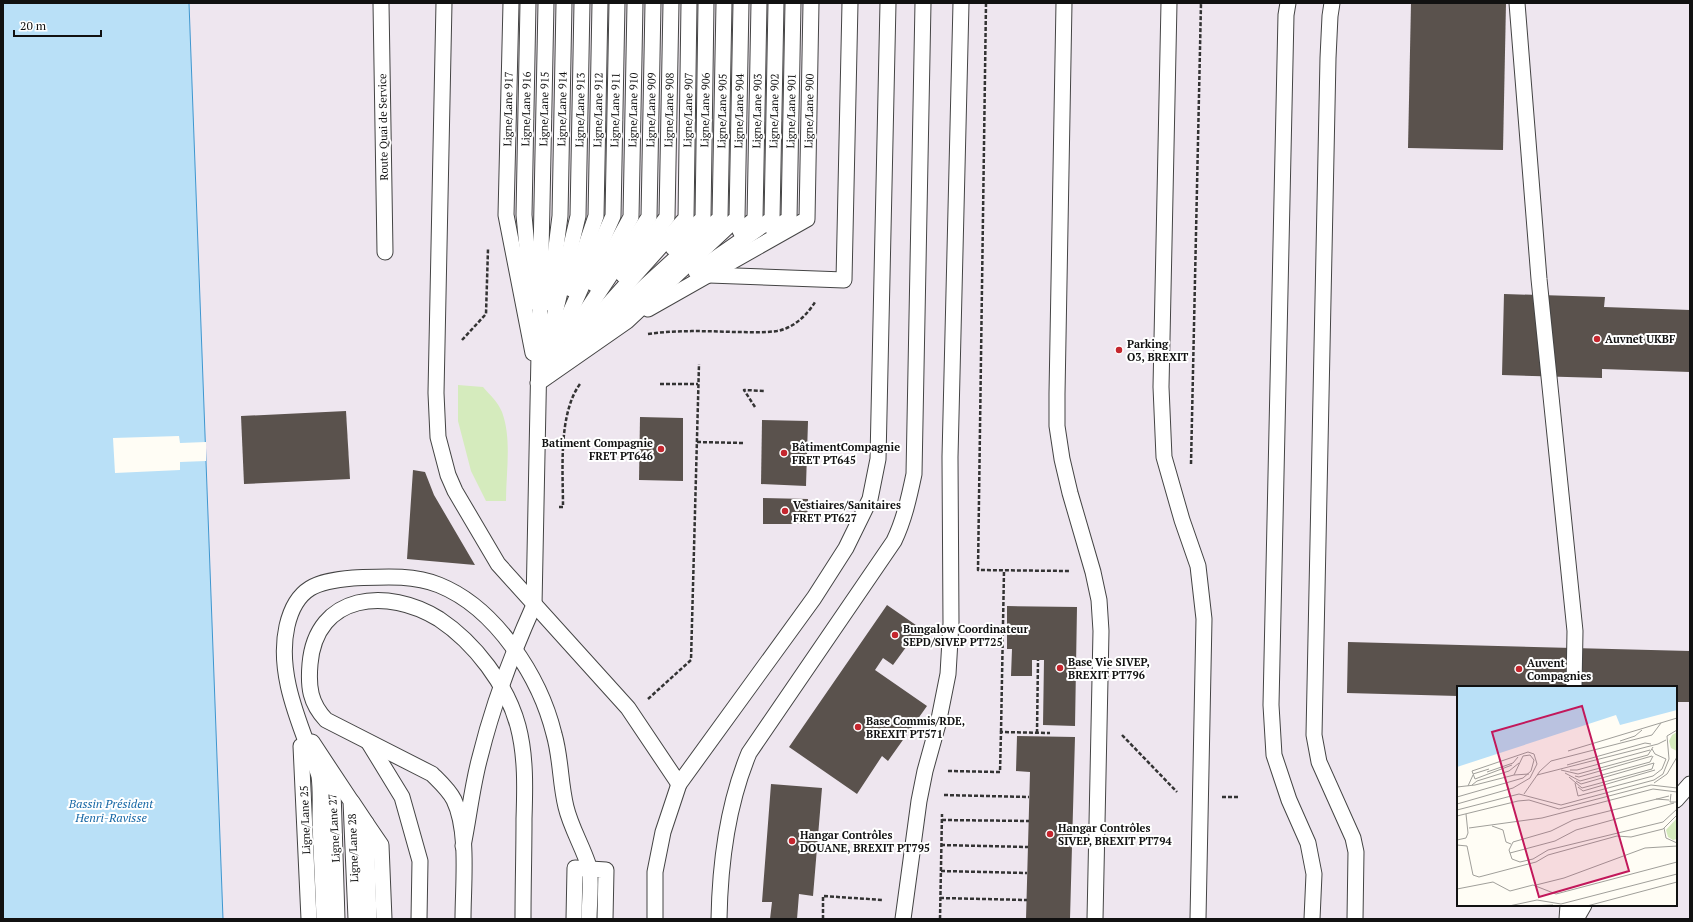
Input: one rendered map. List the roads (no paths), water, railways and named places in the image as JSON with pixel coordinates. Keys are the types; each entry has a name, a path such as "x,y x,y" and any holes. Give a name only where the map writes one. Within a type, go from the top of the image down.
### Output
{"lane":[{"name":"Route Quai de Service","path":"380,3 385,252"},
{"path":"444,3 436,393 438,437 448,475 455,492 498,564 628,708 679,784"},
{"name":"Ligne/Lane 917","path":"510,3 506,215 538,383"},
{"name":"Ligne/Lane 916","path":"528,3 524,215 538,383"},
{"name":"Ligne/Lane 915","path":"538,383 546,3"},
{"name":"Ligne/Lane 914","path":"538,383 560,216 564,3"},
{"name":"Ligne/Lane 913","path":"538,383 578,216 582,3"},
{"name":"Ligne/Lane 912","path":"538,383 596,216 600,3"},
{"name":"Ligne/Lane 911","path":"538,383 613,216 617,3"},
{"name":"Ligne/Lane 910","path":"538,383 631,217 635,3"},
{"name":"Ligne/Lane 909","path":"538,383 649,217 653,3"},
{"name":"Ligne/Lane 908","path":"538,383 667,217 671,3"},
{"name":"Ligne/Lane 907","path":"538,383 686,218 689,3"},
{"name":"Ligne/Lane 906","path":"538,383 703,218 706,3"},
{"name":"Ligne/Lane 905","path":"538,383 720,218 724,3"},
{"name":"Ligne/Lane 904","path":"627,321 737,218 741,3"},
{"name":"Ligne/Lane 903","path":"627,321 755,218 758,3"},
{"name":"Ligne/Lane 902","path":"627,321 772,219 776,3"},
{"name":"Ligne/Lane 901","path":"627,321 789,219 793,3"},
{"name":"Ligne/Lane 900","path":"708,275 807,220 811,3"},
{"path":"463,846 479,758 514,649 534,605 538,383 627,321 708,275 844,280 850,3"},
{"path":"655,919 655,872 663,832 679,784 814,598 846,548 870,499 878,459 888,3"},
{"path":"719,919 722,860 731,804 749,753 757,739 894,541 901,526 910,493 914,474 923,3"},
{"path":"903,919 919,801 925,771 938,724 948,674 951,623 950,457 961,3"},
{"path":"1064,3 1056,394 1057,426 1062,459 1070,494 1093,572 1099,600 1101,631 1095,919"},
{"path":"1169,3 1161,387 1164,457 1182,520 1198,566 1204,618 1202,797 1198,919"},
{"path":"1288,3 1286,23 1271,705 1274,756 1289,800 1308,843 1314,874 1312,919"},
{"path":"1332,3 1328,58 1314,735 1320,762 1353,838 1356,863 1355,919"},
{"path":"1517,3 1539,279 1575,631 1574,686"},
{"path":"324,919 319,777 298,721 288,686 284,655 287,628 290,615 301,594 309,588 333,580 386,576 422,580 438,585 455,593 488,618 514,649 536,684 555,734 565,806 582,869 589,919"},
{"path":"318,712 310,690 309,674 314,645 320,630 327,620 344,607 371,601 391,601 407,604 439,620 455,632 474,650 501,686 512,706 518,727 524,767 523,919"},
{"path":"288,686 326,720 432,774 446,787 459,812 462,828 463,915"},
{"name":"Ligne/Lane 28","path":"298,721 351,801 356,919"},
{"name":"Ligne/Lane 25","path":"298,721 303,758 309,919"},
{"name":"Ligne/Lane 27","path":"298,721 332,790 337,919"},
{"path":"369,743 402,797 420,861 419,919"},
{"path":"1677,799 1690,784"},
{"path":"351,801 381,845 384,919"},
{"path":"366,823 369,919"},
{"path":"582,869 606,870 605,919"},
{"path":"574,919 582,869"},
{"path":"1567,919 1568,906"},
{"path":"1576,919 1583,906"}],"water":[{"name":"Bassin Président Henri-Ravisse","path":"3,3 189,3 223,919 3,919"}],"place":[{"name":"Auvnet UKBF","path":"1597,339"},
{"name":"Parking O3, BREXIT","path":"1119,350"},
{"name":"Batiment Compagnie FRET PT646","path":"661,449"},
{"name":"BâtimentCompagnie FRET PT645","path":"784,453"},
{"name":"Vestiaires/Sanitaires FRET PT627","path":"785,511"},
{"name":"Bungalow Coordinateur SEPD/SIVEP PT725","path":"895,635"},
{"name":"Base Vie SIVEP, BREXIT PT796","path":"1060,668"},
{"name":"Auvent Compagnies","path":"1519,669"},
{"name":"Base Commis/RDE, BREXIT PT571","path":"858,727"},
{"name":"Hangar Contrôles SIVEP, BREXIT PT794","path":"1050,834"},
{"name":"Hangar Contrôles DOUANE, BREXIT PT795","path":"792,841"}]}
